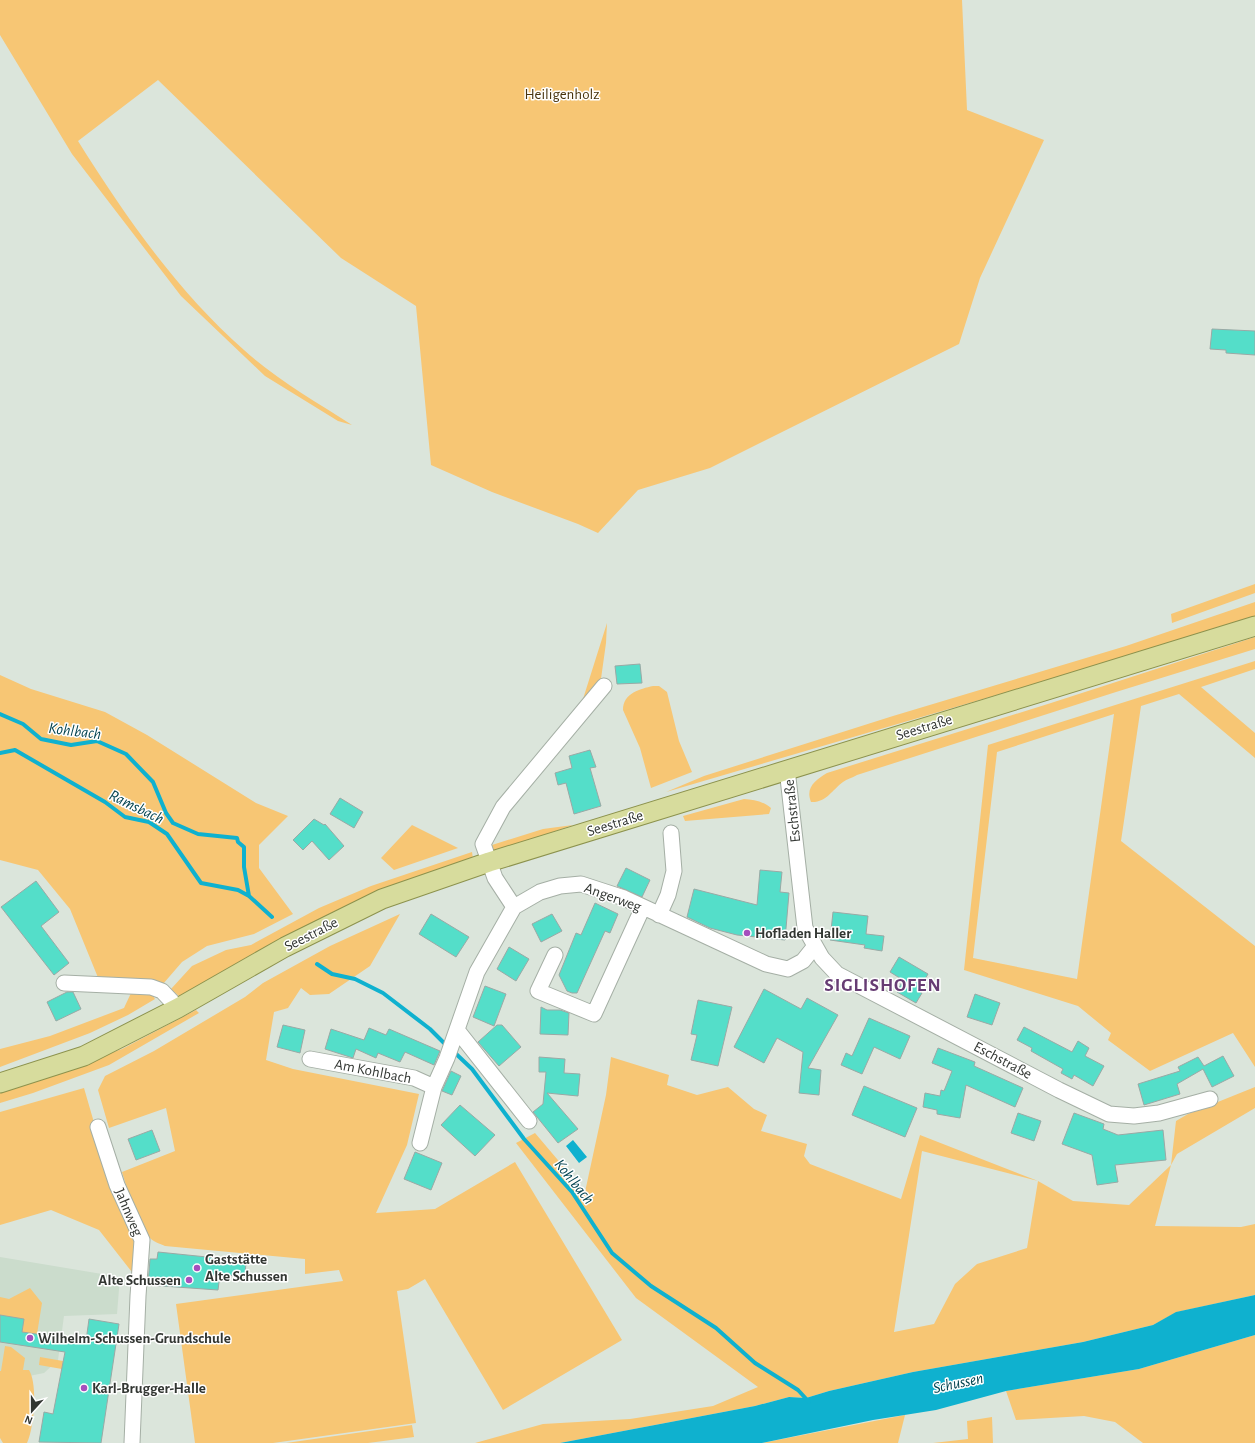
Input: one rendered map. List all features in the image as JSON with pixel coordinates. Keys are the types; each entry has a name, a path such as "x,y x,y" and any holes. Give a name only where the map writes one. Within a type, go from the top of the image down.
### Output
{"main road":[{"name":"Seestraße","path":"0,1083 84,1056 178,1008 285,947 382,899 489,862 1255,626"}],"street":[{"path":"420,1143 434,1087 447,1058 477,972 514,907 495,878 483,844 503,807 604,686"},
{"name":"Eschstraße","path":"787,769 805,928 822,958 837,974 1059,1090 1109,1114 1134,1116 1159,1113 1210,1099"},
{"name":"Angerweg","path":"514,907 540,892 560,886 581,884 624,898 659,915 668,895 674,870 672,833"},
{"path":"555,955 538,990 594,1014 643,907"},
{"path":"659,915 766,964 788,969 803,961 815,946"},
{"path":"64,983 151,987 162,991 178,1008"},
{"path":"455,1035 529,1121"},
{"name":"Am Kohlbach","path":"310,1059 414,1078 434,1087"},
{"name":"Jahnweg","path":"98,1127 117,1185 142,1240 138,1296 132,1443"}],"shaded area":[{"name":"Wilhelm-Schussen-Grundschule","path":"0,1257 120,1277 117,1314 64,1316 58,1360 44,1373 29,1376 0,1371"}],"green space":[{"name":"Heiligenholz","path":"0,0 962,0 967,110 1044,140 980,278 959,344 710,468 638,490 598,533 492,492 431,465 416,306 341,258 158,80 78,141 134,225 174,278 196,303 256,361 352,425 338,421 265,376 181,296 72,154 0,35"},
{"path":"1255,584 1255,593 1172,623 1171,614"},
{"path":"1255,602 1255,617 1150,650 666,792 704,776 893,716 1126,646"},
{"path":"607,623 606,643 600,686 577,718"},
{"path":"1255,637 1255,649 857,775 843,782 825,798 816,802 811,802 809,792 813,784 827,773"},
{"path":"1255,661 1255,669 1201,687 1255,733 1255,758 1179,694 1141,706 1121,841 1255,946 1255,1067 1233,1033 1150,1071 1108,1040 1111,1033 1078,1006 964,970 988,745","holes":["1114,714 1077,979 973,958 997,752"]},
{"path":"0,675 31,689 105,712 147,735 256,803 288,816 259,845 259,868 293,914 254,934 207,946 182,962 163,984 99,980 70,909 38,870 0,860"},
{"path":"659,686 667,692 679,741 692,772 651,788 640,748 623,710 624,704 629,696 638,690"},
{"path":"744,799 758,801 765,804 771,808 769,814 685,821 683,816"},
{"path":"412,825 458,848 394,870 381,858"},
{"path":"573,825 494,852 492,845 543,829"},
{"path":"472,852 473,859 180,997 171,989 192,966 226,950 251,945 319,908 371,886"},
{"path":"400,914 370,966 329,994 310,995 301,988 288,1008 274,1012 266,1060 293,1069 419,1094 407,1145 376,1213 435,1209 515,1162 622,1340 503,1410 425,1279 408,1289 397,1291 416,1423 273,1443 195,1443 176,1304 343,1281 339,1270 305,1274 305,1259 165,1246 152,1240 146,1234 137,1217 122,1172 175,1151 166,1108 109,1128 98,1090 105,1076 154,1051 245,997 263,983 330,946"},
{"path":"131,993 151,993 155,999 128,1015 90,1033 0,1067 0,1049 50,1036 124,1008"},
{"path":"196,1010 199,1013 109,1065 33,1093 0,1103 0,1093 122,1049"},
{"path":"611,1057 669,1075 667,1085 697,1095 728,1087 754,1109 767,1115 761,1131 807,1144 804,1156 810,1164 901,1199 920,1135 1038,1181 1073,1201 1129,1205 1171,1165 1155,1226 1241,1227 1255,1224 1255,1295 1177,1312 1153,1325 1083,1342 913,1372 829,1391 806,1398 789,1397 755,1406 560,1443 475,1443 543,1424 630,1419 713,1406 758,1387 636,1298 516,1143 535,1133 585,1192 606,1095","holes":["922,1151 1038,1181 1027,1248 977,1264 955,1284 934,1324 894,1332"]},
{"path":"1255,1087 1255,1108 1177,1154 1171,1165 1176,1121 1188,1114"},
{"path":"84,1088 106,1164 139,1242 135,1276 99,1230 51,1210 0,1225 0,1112"},
{"path":"30,1288 42,1303 37,1334 22,1332 24,1319 0,1315 0,1297 9,1299"},
{"path":"1255,1335 1255,1443 1143,1443 1115,1422 1084,1416 1016,1420 1006,1391 1139,1369"},
{"path":"5,1346 11,1347 25,1358 23,1370 29,1370 32,1377 34,1406 32,1427 27,1443 3,1443 0,1438 0,1371"},
{"path":"40,1357 63,1361 62,1369 39,1365"},
{"path":"905,1415 898,1443 762,1443"},
{"path":"992,1417 993,1443 933,1443 968,1439 967,1421"},
{"path":"412,1425 414,1437 368,1443 286,1443"}],"water":[{"path":"573,1140 587,1157 579,1163 566,1146"},
{"name":"Schussen","path":"1255,1295 1255,1335 1139,1369 1006,1391 936,1410 873,1420 762,1443 560,1443 755,1406 789,1397 806,1398 829,1391 913,1372 1083,1342 1153,1325 1176,1312"}],"building":[{"path":"1212,329 1255,331 1255,355 1226,353 1226,350 1210,349"},
{"path":"640,664 642,683 617,684 615,666"},
{"path":"590,750 596,767 590,768 601,806 574,814 566,783 558,785 555,773 572,768 569,756"},
{"path":"340,798 363,812 354,828 330,814"},
{"path":"314,819 324,825 325,824 344,846 329,860 312,841 303,850 293,840"},
{"path":"626,868 650,880 642,897 617,886"},
{"path":"760,870 782,872 780,892 789,893 785,940 737,935 710,928 687,917 694,889 757,905"},
{"path":"36,881 59,912 41,926 69,963 54,975 1,907"},
{"path":"595,903 618,914 610,933 605,931 577,993 572,993 567,991 559,975 576,933 581,935"},
{"path":"833,912 868,916 866,934 884,936 882,951 864,948 865,945 830,940"},
{"path":"431,914 469,937 456,957 419,934"},
{"path":"552,914 562,931 541,942 532,924"},
{"path":"509,947 529,959 516,981 497,969"},
{"path":"899,957 928,974 918,991 922,993 916,1003 897,992 903,980 890,972"},
{"path":"485,986 506,994 494,1026 473,1017"},
{"path":"764,989 801,1009 807,998 838,1015 808,1068 821,1070 819,1095 799,1093 803,1052 777,1038 764,1063 734,1047"},
{"path":"67,992 73,992 81,1009 56,1021 47,1002"},
{"path":"975,994 1000,1003 992,1025 967,1017"},
{"path":"698,1000 732,1007 718,1066 691,1060 697,1035 691,1034"},
{"path":"541,1007 547,1010 560,1010 569,1013 568,1035 540,1034"},
{"path":"869,1018 910,1036 900,1059 874,1047 862,1074 841,1065 846,1053 852,1056"},
{"path":"283,1025 305,1030 300,1053 277,1047"},
{"path":"497,1025 502,1025 521,1047 499,1066 478,1042"},
{"path":"1024,1027 1072,1052 1078,1041 1089,1048 1085,1056 1104,1066 1093,1086 1074,1075 1072,1079 1061,1073 1063,1069 1031,1051 1032,1048 1017,1040"},
{"path":"369,1028 386,1035 389,1029 440,1051 434,1065 405,1052 400,1062 378,1053 376,1058 356,1049 353,1058 325,1049 331,1029 364,1040"},
{"path":"938,1048 975,1062 974,1066 1023,1088 1015,1107 966,1085 960,1118 937,1114 937,1110 923,1107 925,1093 940,1096 941,1090 944,1091 952,1071 932,1063"},
{"path":"1223,1056 1234,1076 1212,1087 1203,1069 1177,1084 1180,1094 1144,1105 1138,1084 1180,1071 1178,1067 1198,1057 1204,1066"},
{"path":"539,1057 565,1059 564,1073 580,1074 578,1096 547,1093 578,1129 558,1143 533,1112 543,1104 546,1072 539,1072"},
{"path":"451,1071 461,1076 452,1095 442,1091"},
{"path":"864,1086 917,1108 905,1137 852,1115"},
{"path":"460,1105 495,1135 475,1156 441,1125"},
{"path":"1018,1113 1041,1121 1034,1141 1011,1133"},
{"path":"1074,1113 1104,1124 1103,1129 1118,1135 1163,1130 1166,1160 1115,1165 1118,1182 1097,1185 1092,1155 1062,1144"},
{"path":"152,1130 160,1151 136,1160 128,1139"},
{"path":"415,1152 442,1163 431,1190 404,1179"},
{"name":"Gaststätte Alte Schussen","path":"158,1252 246,1261 245,1277 220,1274 218,1290 148,1285 150,1259 157,1259"},
{"name":"Karl-Brugger-Halle","path":"0,1315 24,1319 22,1332 86,1341 89,1319 119,1324 101,1443 39,1442 44,1412 53,1414 65,1352 0,1342"}],"waterway":[{"name":"Kohlbach","path":"0,714 23,724 41,739 71,745 97,741 126,754 153,782 166,813 173,823 198,834 237,838 238,842 244,847 244,867 249,896 272,917"},
{"name":"Ramsbach","path":"0,753 15,750 105,802 125,817 149,822 167,834 201,883 238,890 249,896"},
{"name":"Kohlbach","path":"317,964 332,974 355,979 383,993 430,1029 448,1047"},
{"name":"Kohlbach","path":"453,1051 472,1069 524,1139 572,1192 612,1253 651,1286 716,1328 755,1363 798,1390 809,1402"}],"place":[{"name":"Hofladen Haller","path":"747,933"},
{"name":"Gaststätte Alte Schussen","path":"197,1268"},
{"name":"Alte Schussen","path":"189,1280"},
{"name":"Wilhelm-Schussen-Grundschule","path":"30,1338"},
{"name":"Karl-Brugger-Halle","path":"84,1388"}],"district":[{"name":"SIGLISHOFEN","path":"883,984"}]}
